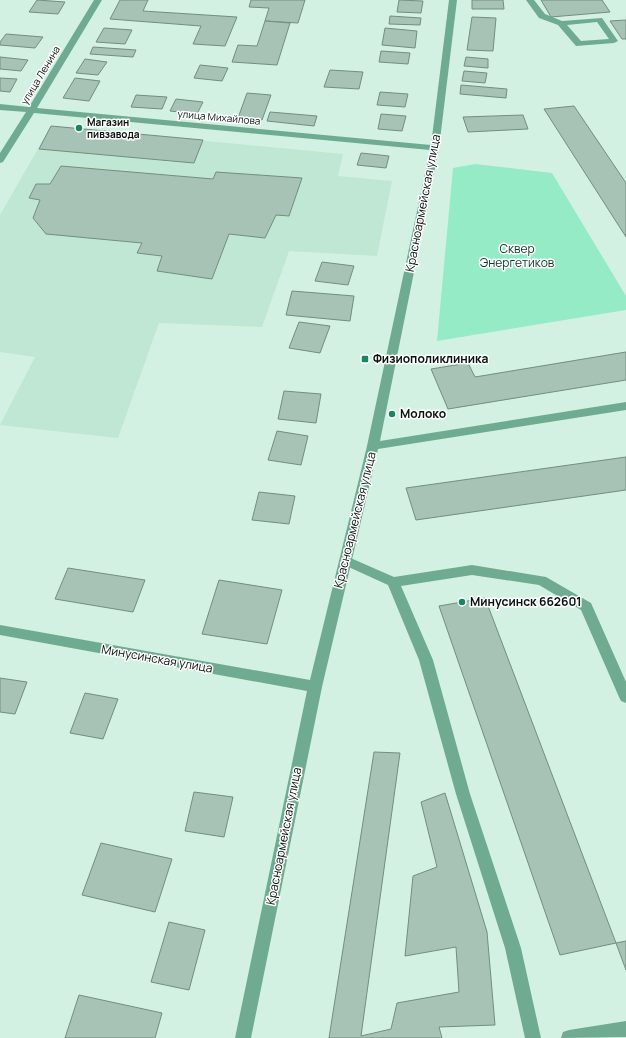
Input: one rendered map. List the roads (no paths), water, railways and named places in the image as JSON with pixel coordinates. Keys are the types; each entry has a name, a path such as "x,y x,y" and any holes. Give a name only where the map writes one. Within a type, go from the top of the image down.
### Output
{"street":[{"name":"улица Ленина","path":"0,160 98,0"},
{"name":"Красноармейская улица","path":"243,1038 315,687 373,446 435,148 452,0"},
{"path":"530,0 542,16 561,24 579,44 614,41 598,20 561,24"},
{"name":"улица Михайлова","path":"0,107 435,148"},
{"path":"373,446 626,406"},
{"path":"346,560 393,582 472,570 542,580 586,607 626,697"},
{"path":"393,582 426,660 463,794 513,948 533,1038"},
{"name":"Минусинская улица","path":"0,630 315,687"},
{"path":"569,1038 626,1029"}],"place":[{"name":"Магазин пивзавода","path":"79,128"},
{"name":"Физиополиклиника","path":"365,359"},
{"name":"Молоко","path":"392,414"},
{"name":"Минусинск 662601","path":"462,602"}],"park label":[{"name":"Сквер Энергетиков","path":"517,256"}]}
